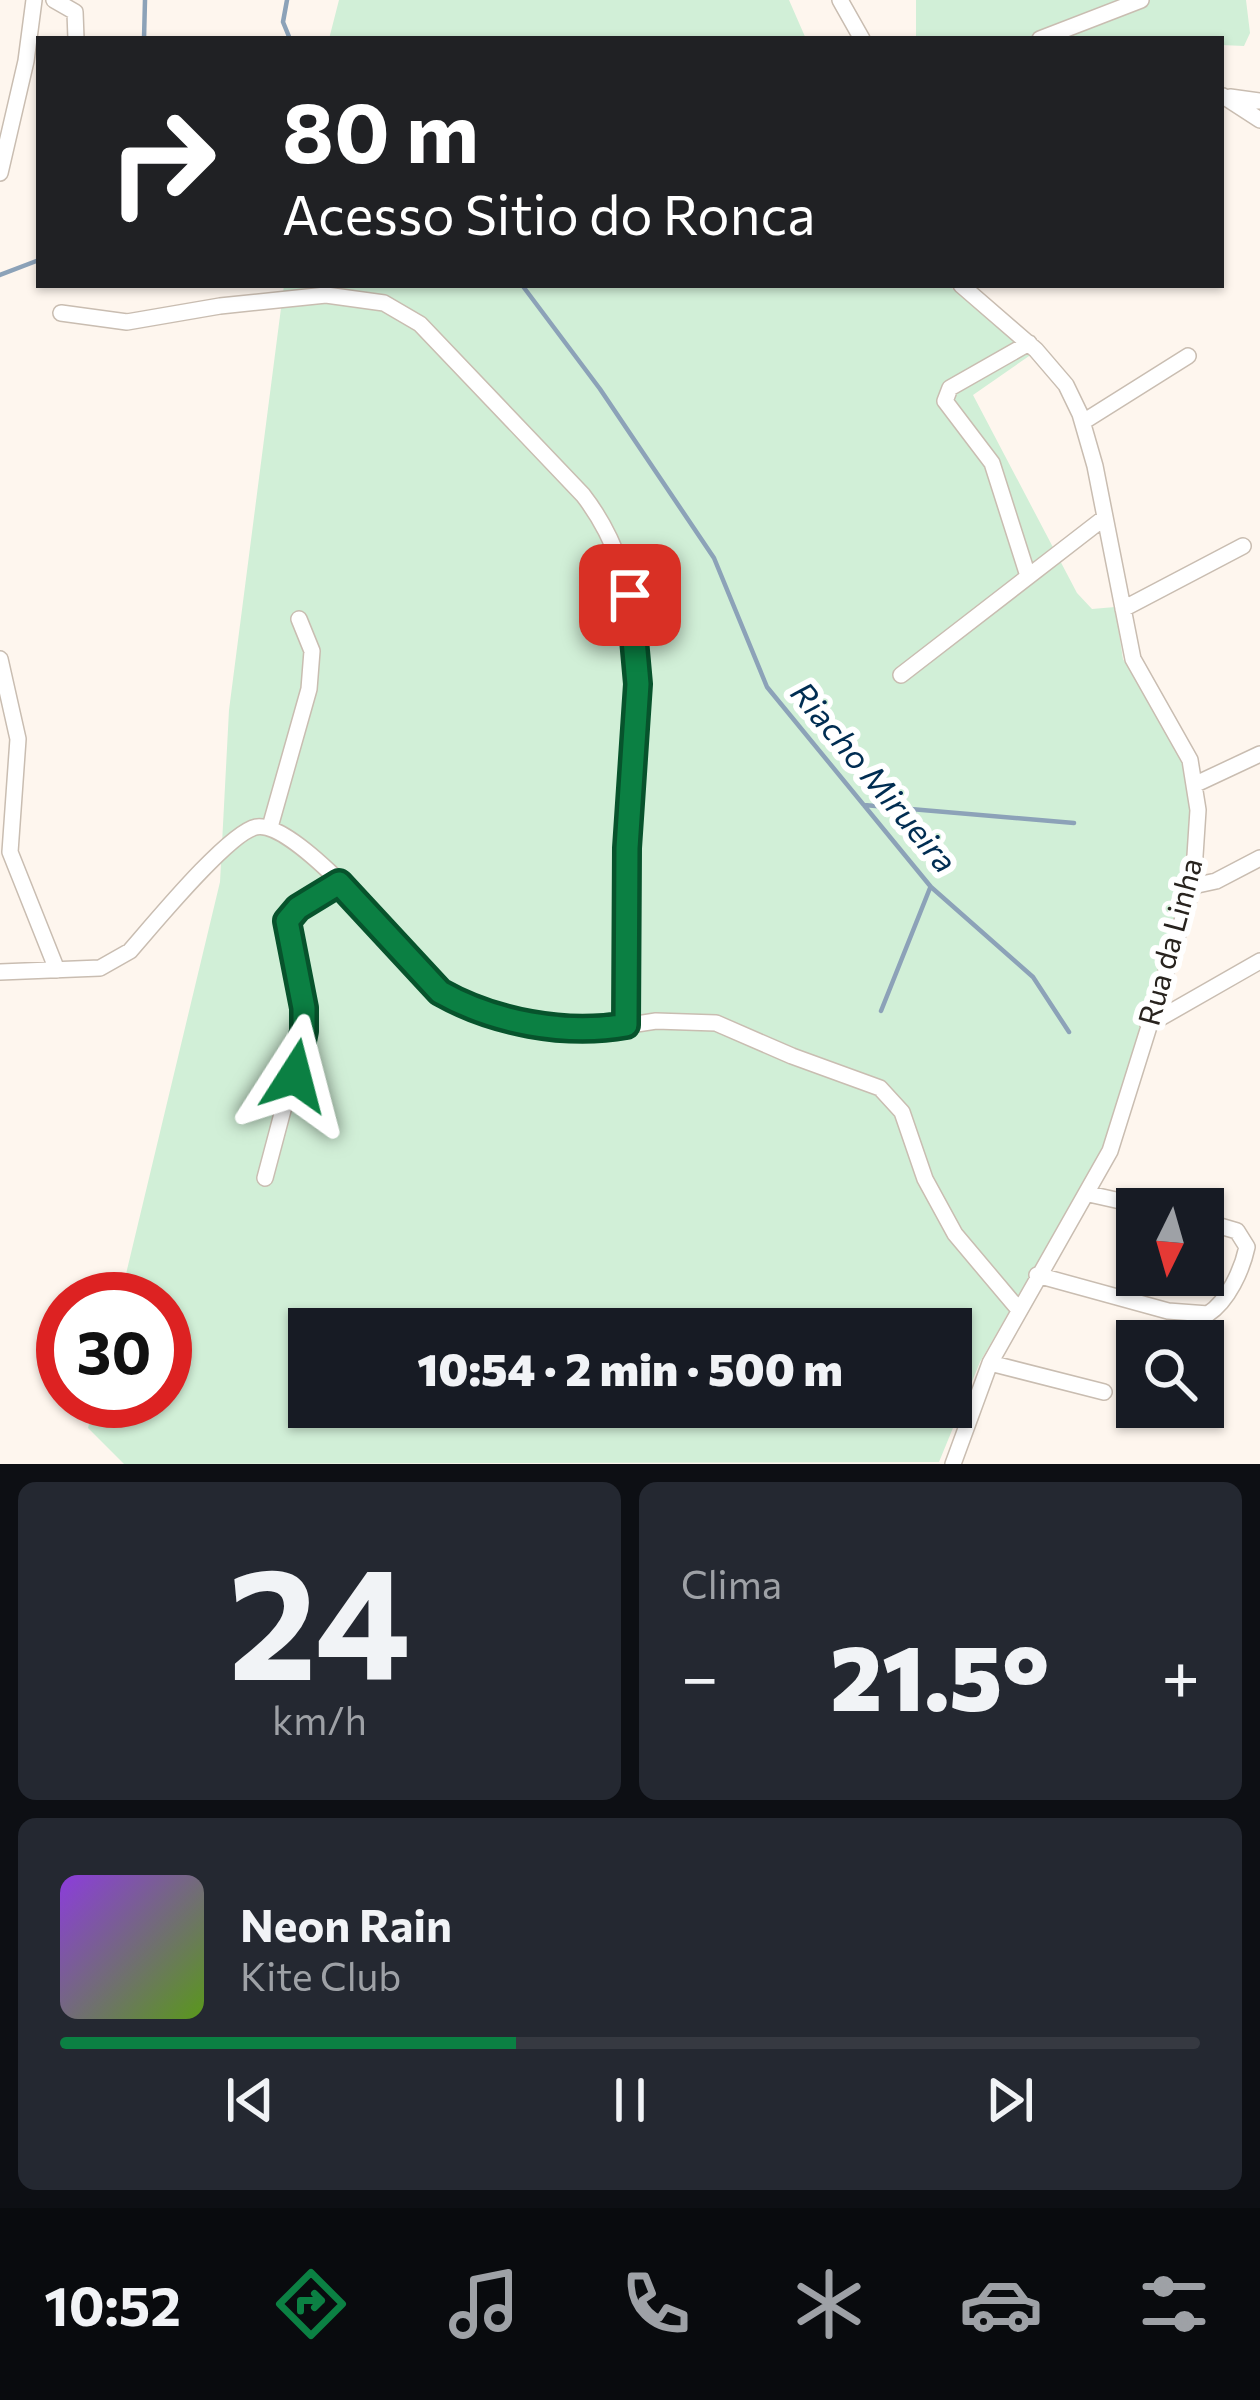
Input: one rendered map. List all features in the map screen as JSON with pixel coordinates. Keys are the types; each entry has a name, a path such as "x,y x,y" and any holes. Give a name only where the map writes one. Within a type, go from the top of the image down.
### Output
{"street":[{"path":"0,173 26,61 34,0"},
{"path":"54,0 74,12 76,36"},
{"path":"840,0 860,36"},
{"path":"1048,36 1141,0"},
{"path":"1224,96 1260,101"},
{"path":"1224,97 1260,120"},
{"name":"Rua da Linha","path":"953,1464 990,1363 1037,1275 1089,1194 1124,1112 1193,886 1198,827 1196,784 1178,735 1140,676 1083,422 1066,386 1029,343 965,288"},
{"path":"62,313 127,322 326,295 384,303 420,324 591,505 622,568 637,644 627,848 626,1025"},
{"path":"1028,576 992,463 945,401 950,388 1029,343"},
{"path":"1083,422 1188,356"},
{"path":"902,675 1104,518"},
{"path":"1123,609 1243,546"},
{"path":"269,827 309,688 312,651 299,619"},
{"path":"0,659 18,739 10,852 57,970"},
{"path":"1196,784 1260,754"},
{"path":"0,972 114,963 228,845 242,833 269,827 289,835 440,992 460,1003 571,1030 692,1020 716,1023 880,1088 902,1112 925,1178 955,1234 1018,1310"},
{"path":"1193,886 1260,858"},
{"path":"265,1178 304,1031 301,987 287,921 298,908 339,883"},
{"path":"1148,1024 1260,961"},
{"path":"1089,1194 1116,1200"},
{"path":"1119,1296 1190,1314 1208,1313 1220,1304 1247,1246 1237,1231 1224,1227"},
{"path":"1037,1275 1116,1295"},
{"path":"990,1363 1104,1392"}],"green space":[{"path":"339,0 789,0 805,36 330,36"},
{"path":"916,0 1246,0 1250,33 1244,46 1224,45 1224,36 916,36"},
{"path":"284,288 952,288 1032,354 973,395 1077,593 1092,609 1115,607 1123,659 1175,743 1190,782 1187,889 1106,1146 972,1382 972,1308 288,1308 288,1428 953,1428 939,1462 124,1464 88,1428 192,1428 192,1272 126,1272 220,882 229,710"}],"waterway":[{"name":"Riacho Mirueira","path":"144,36 145,0"},
{"name":"Riacho Mirueira","path":"287,0 283,22 289,36"},
{"name":"Riacho Mirueira","path":"0,275 36,261"},
{"name":"Riacho Mirueira","path":"524,288 600,389 714,558 767,687 931,887 1033,977 1069,1032"},
{"path":"864,805 1074,823"},
{"path":"881,1011 930,888"}],"route":[{"path":"295,1076 304,1008 287,921 298,908 339,883 440,992 460,1003 571,1030 626,1025 627,848 638,684 630,595"}]}
